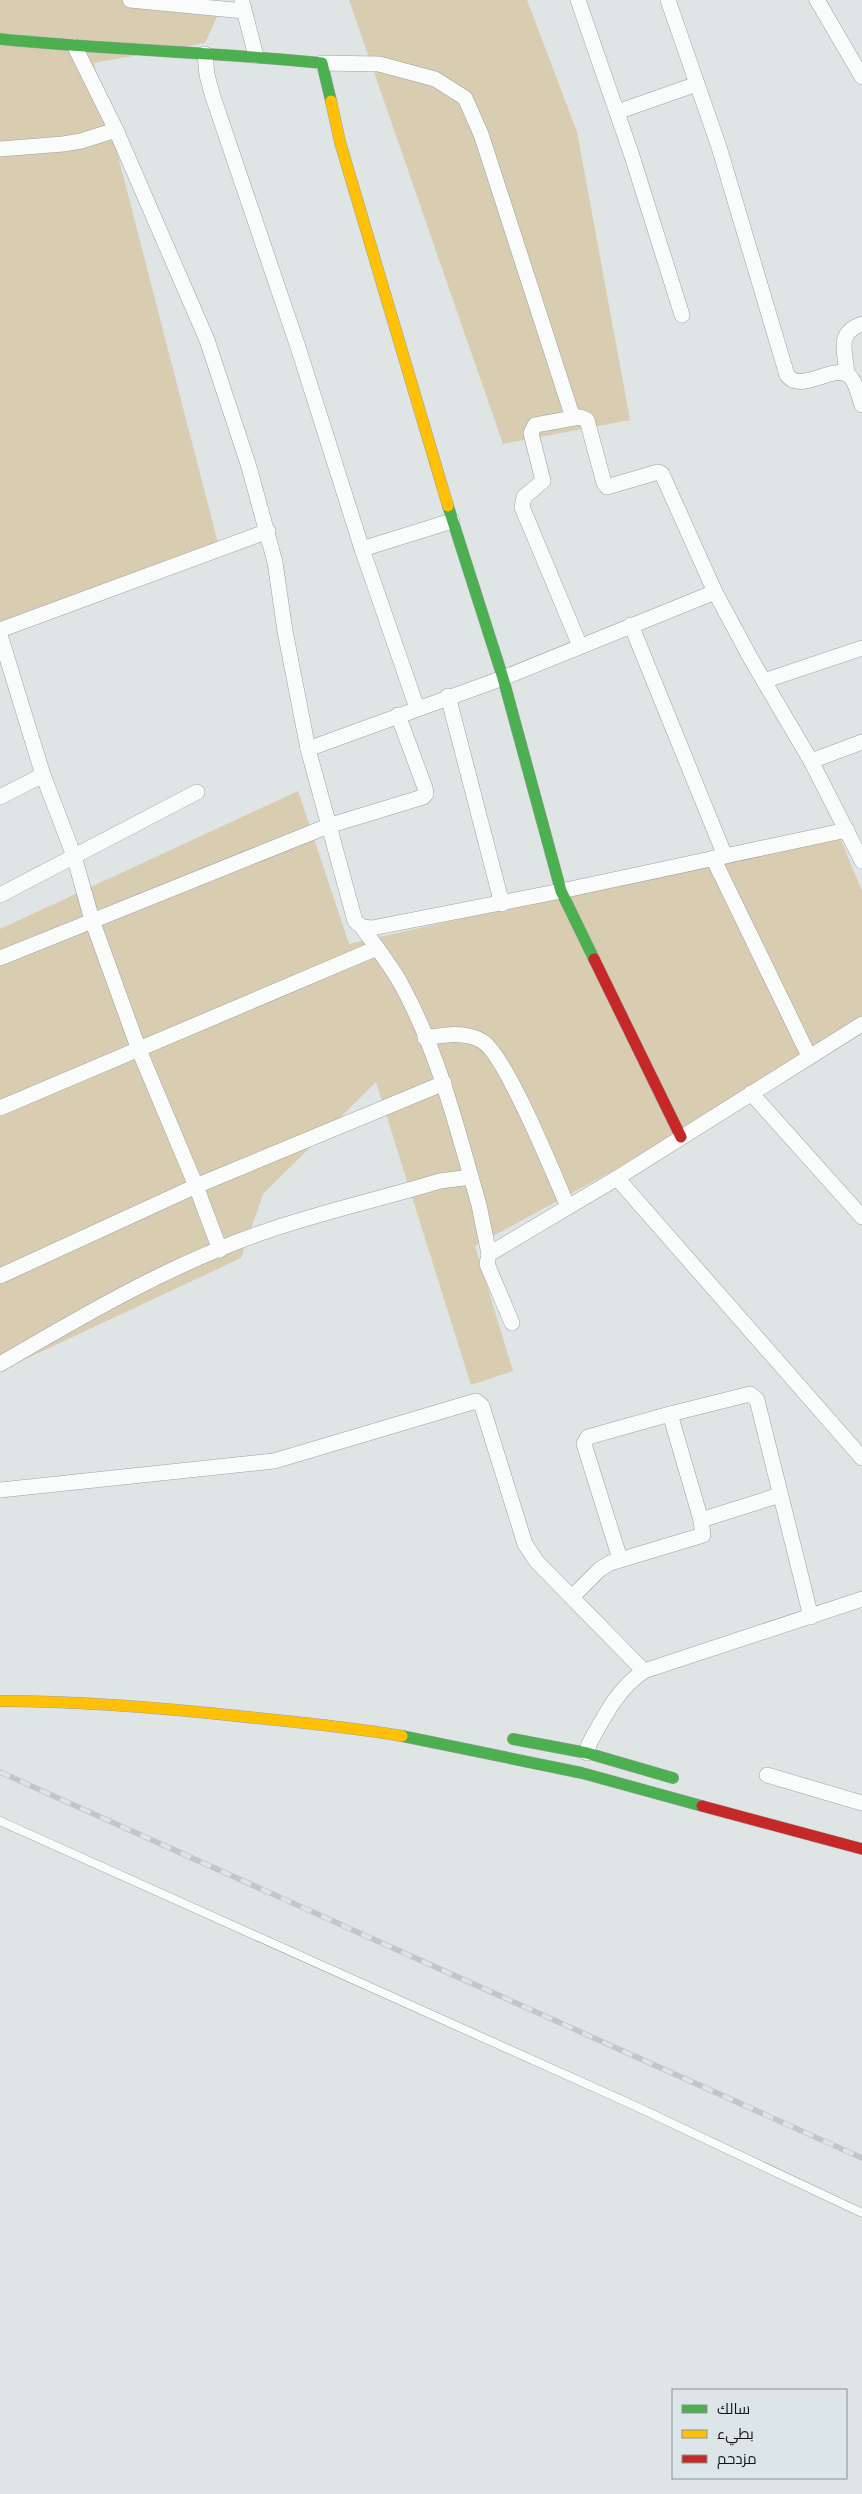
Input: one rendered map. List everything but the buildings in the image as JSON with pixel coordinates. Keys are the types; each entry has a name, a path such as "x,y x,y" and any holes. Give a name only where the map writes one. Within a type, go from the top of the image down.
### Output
{"main road":[{"path":"0,39 75,47 256,56 322,63 340,142 452,522 503,678 561,892 681,1137"},
{"path":"0,1701 66,1701 191,1711 360,1729 424,1740 582,1773 862,1849"},
{"path":"504,1738 587,1753 681,1780"}],"street":[{"path":"130,0 242,5 256,56"},
{"path":"578,0 617,112 682,315"},
{"path":"668,0 719,147 787,375 791,380 798,382 839,372 847,374 852,379 862,405"},
{"path":"817,0 862,77"},
{"path":"75,47 116,130 207,340 268,531 308,748 355,921 362,927 401,983 444,1083 480,1205 489,1254 488,1264 512,1323"},
{"path":"205,54 207,75 213,97 298,347 362,549 417,708"},
{"path":"322,63 379,64 435,79 465,98 482,134 573,418"},
{"path":"617,112 697,84"},
{"path":"0,149 63,144 81,141 116,130"},
{"path":"847,374 844,337 848,330 862,324"},
{"path":"580,646 522,507 524,496 543,481 531,433 532,427 582,417 587,420 604,483 607,487 658,472 662,474 715,592 811,761 862,861"},
{"path":"362,549 452,522"},
{"path":"0,630 268,531"},
{"path":"308,748 448,696 503,678 715,592"},
{"path":"631,625 719,857 809,1056"},
{"path":"0,635 43,775 74,856 92,920 140,1050 220,1250"},
{"path":"764,681 862,648"},
{"path":"448,696 502,904"},
{"path":"0,958 328,826 423,797 426,794 398,715"},
{"path":"811,761 862,742"},
{"path":"0,797 43,775"},
{"path":"0,895 197,792"},
{"path":"362,927 372,928 502,904 847,830"},
{"path":"0,1108 377,948"},
{"path":"489,1254 617,1178 862,1024"},
{"path":"425,1038 456,1034 482,1041 499,1060 504,1067 568,1207"},
{"path":"0,1276 196,1186 444,1083"},
{"path":"751,1093 862,1217"},
{"path":"0,1364 99,1306 175,1268 260,1233 440,1181 471,1177"},
{"path":"617,1178 862,1458"},
{"path":"620,1559 584,1444 588,1437 750,1394 753,1395 759,1404 810,1617"},
{"path":"0,1490 274,1461 476,1401 482,1406 525,1544 537,1562 644,1671"},
{"path":"572,1597 600,1569 620,1559 702,1537 701,1520 670,1414"},
{"path":"701,1520 780,1495"},
{"path":"587,1753 589,1744 621,1692 632,1679 644,1671 862,1599"},
{"path":"841,1606 862,1612"},
{"path":"767,1775 862,1804"}],"lane":[{"path":"0,1821 633,2105 862,2213"}],"shaded area":[{"path":"0,0 215,0 219,12 205,43 94,63 220,551 0,626"},
{"path":"349,0 527,0 577,132 630,420 503,444"},
{"path":"298,791 349,944 838,833 862,891 862,1016 614,1170 475,1246 513,1371 471,1385 376,1082 263,1194 241,1258 0,1371 0,929"}],"railway":[{"path":"0,1772 862,2158"}],"traffic: fast":[{"path":"0,39 322,63 331,101"},
{"path":"448,506 503,678 561,891 594,959"},
{"path":"402,1736 582,1773 702,1806"},
{"path":"513,1739 587,1753 673,1778"}],"traffic: slow":[{"path":"331,101 340,142 448,506"},
{"path":"0,1701 62,1702 155,1708 324,1725 402,1736"}],"traffic: jam":[{"path":"594,959 681,1137"},
{"path":"702,1806 862,1849"}]}
